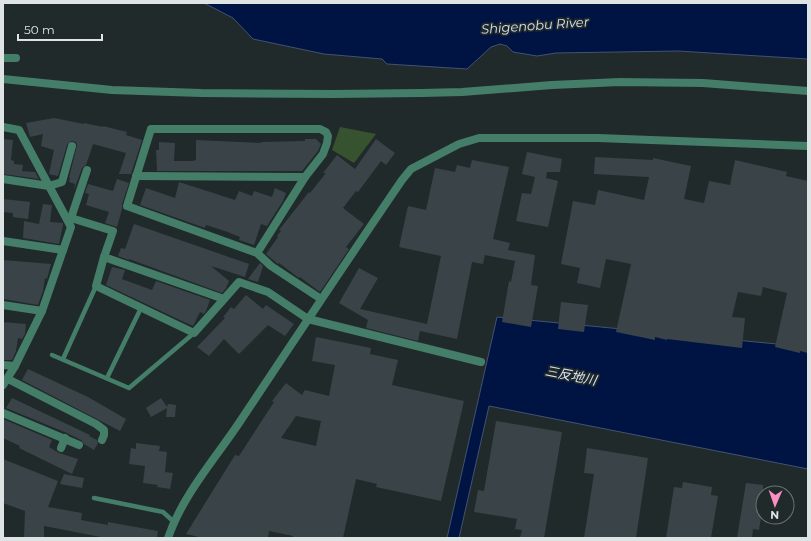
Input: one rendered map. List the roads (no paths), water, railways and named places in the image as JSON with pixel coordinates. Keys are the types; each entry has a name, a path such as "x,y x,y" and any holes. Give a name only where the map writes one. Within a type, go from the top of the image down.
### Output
{"street":[{"path":"3,58 16,58"},
{"path":"3,79 112,90 255,93 332,94 462,92 552,84 620,82 703,83 808,91"},
{"path":"3,126 19,130 49,186 69,219 71,227 42,311 6,382 96,424 104,430 102,440"},
{"path":"257,253 306,177 323,154 328,136 326,132 320,129 151,129 126,206 257,253 271,266 321,299"},
{"path":"168,538 174,522 197,482 238,425 321,299 411,169 459,144 479,138 598,138 808,146"},
{"path":"3,179 49,186 62,182 72,146"},
{"path":"69,219 87,170"},
{"path":"136,176 306,177"},
{"path":"69,219 113,232 96,286 194,333 239,282 268,292 308,319 481,362"},
{"path":"3,241 63,250"},
{"path":"104,257 224,299"},
{"path":"3,305 42,311"},
{"path":"3,365 15,366"},
{"path":"3,413 79,445"},
{"path":"61,448 65,438"}],"lane":[{"path":"63,359 96,286"},
{"path":"107,378 141,308"},
{"path":"52,354 129,388 194,333"},
{"path":"94,498 163,512 174,522"}],"water":[{"name":"Shigenobu River","path":"204,3 808,3 808,59 678,51 556,53 537,56 513,52 507,46 500,44 491,47 467,69 387,64 382,59 324,54 253,39 233,18"},
{"name":"三反地川","path":"497,317 808,347 808,469 489,406 459,538 447,538"}]}
